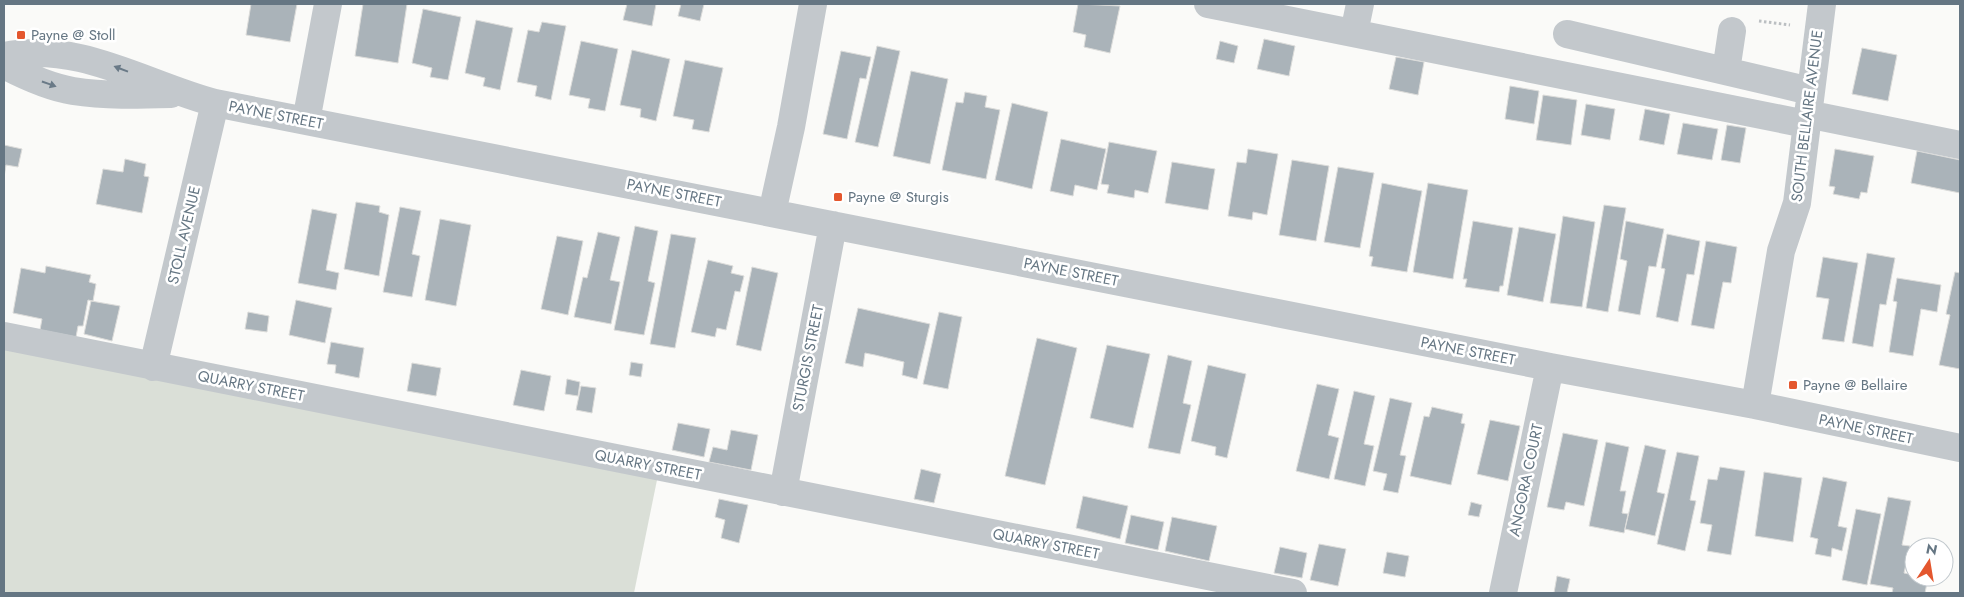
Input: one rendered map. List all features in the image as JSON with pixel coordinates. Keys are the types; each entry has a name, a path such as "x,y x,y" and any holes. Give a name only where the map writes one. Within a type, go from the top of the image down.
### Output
{"street":[{"path":"306,121 328,4"},
{"path":"772,213 792,127 813,4"},
{"path":"1208,4 1497,64 1808,110 1960,145"},
{"path":"1354,33 1360,4"},
{"name":"SOUTH BELLAIRE AVENUE","path":"1755,404 1781,252 1797,203 1822,4"},
{"path":"1726,71 1732,31"},
{"path":"1567,34 1726,71 1808,110"},
{"name":"PAYNE STREET","path":"4,56 24,52 80,56 107,64 182,94 215,103 1550,367 1755,404 1960,448"},
{"name":"PAYNE STREET","path":"4,65 72,91 135,95 182,94"},
{"name":"STOLL AVENUE","path":"153,367 215,103"},
{"name":"STURGIS STREET","path":"782,492 833,225"},
{"name":"QUARRY STREET","path":"4,336 1293,593"},
{"name":"ANGORA COURT","path":"1503,593 1550,367"}],"shaded area":[{"path":"4,344 658,475 634,593 4,593"}],"building":[{"path":"251,4 297,4 290,42 246,35"},
{"path":"363,4 407,4 398,63 355,56"},
{"path":"627,4 656,4 652,26 623,20"},
{"path":"681,4 704,4 700,21 678,16"},
{"path":"1078,4 1120,6 1110,53 1084,47 1086,35 1073,32"},
{"path":"423,9 461,17 448,80 430,77 432,68 412,63"},
{"path":"476,20 513,28 500,90 483,86 485,78 465,73"},
{"path":"542,22 566,26 551,100 535,96 537,86 517,82 528,30 539,32"},
{"path":"1264,39 1295,46 1289,76 1257,69"},
{"path":"581,41 618,49 605,111 588,108 590,99 569,95"},
{"path":"1220,41 1238,46 1234,63 1216,59"},
{"path":"877,46 900,51 878,147 855,142"},
{"path":"1862,48 1897,55 1888,101 1852,94"},
{"path":"632,50 670,59 656,121 640,117 641,109 620,105"},
{"path":"841,51 871,57 866,79 860,78 847,139 823,134"},
{"path":"1396,57 1424,62 1418,95 1389,89"},
{"path":"685,60 723,68 709,132 692,129 694,120 673,116"},
{"path":"911,71 948,79 930,164 893,156"},
{"path":"1510,86 1539,91 1534,124 1505,119"},
{"path":"965,92 987,96 985,107 1000,110 986,179 942,170 956,102 963,103"},
{"path":"1543,95 1577,100 1571,145 1536,140"},
{"path":"1012,103 1048,112 1032,189 995,180"},
{"path":"1586,104 1615,109 1610,140 1581,135"},
{"path":"1645,109 1670,114 1664,145 1639,140"},
{"path":"1683,123 1718,129 1712,160 1677,154"},
{"path":"1727,125 1746,128 1740,163 1721,160"},
{"path":"1061,139 1106,149 1097,190 1075,185 1073,196 1050,191"},
{"path":"1109,142 1157,151 1148,193 1135,190 1134,198 1107,193 1109,185 1101,184"},
{"path":"4,145 22,149 18,167 6,165 4,177"},
{"path":"1248,149 1278,154 1267,215 1253,212 1252,220 1228,216 1237,162 1246,163"},
{"path":"1835,149 1874,156 1867,193 1861,192 1859,199 1833,194 1835,187 1829,186"},
{"path":"1917,151 1960,160 1960,193 1911,183"},
{"path":"125,159 146,164 144,176 149,177 142,213 96,204 103,169 123,172"},
{"path":"1292,160 1329,166 1316,241 1279,235"},
{"path":"1172,162 1215,169 1208,210 1165,203"},
{"path":"1338,167 1374,173 1360,248 1324,242"},
{"path":"1382,183 1422,191 1407,272 1371,266 1373,257 1369,256"},
{"path":"1428,183 1468,190 1453,279 1413,272"},
{"path":"356,202 380,206 379,212 389,215 379,276 344,269"},
{"path":"1604,205 1626,208 1608,312 1586,308"},
{"path":"400,207 421,211 412,254 420,256 412,297 383,292"},
{"path":"312,209 337,214 326,270 339,273 336,290 298,283"},
{"path":"1563,216 1595,222 1582,307 1550,303"},
{"path":"440,219 471,225 456,306 425,300"},
{"path":"1473,221 1513,228 1503,286 1500,286 1499,292 1465,287 1467,279 1463,279"},
{"path":"1626,221 1664,229 1656,267 1649,266 1640,315 1618,311 1627,261 1620,259"},
{"path":"635,226 658,231 648,281 655,283 644,335 614,330"},
{"path":"1519,227 1556,234 1543,302 1507,295"},
{"path":"598,232 620,237 610,280 620,282 611,324 574,317 583,277 587,278"},
{"path":"671,234 696,238 675,348 650,344"},
{"path":"1667,234 1700,241 1694,275 1687,274 1678,322 1656,317 1665,269 1661,268"},
{"path":"557,236 583,241 568,315 541,309"},
{"path":"1706,241 1737,247 1731,283 1723,282 1714,329 1691,325"},
{"path":"1867,253 1895,258 1886,305 1880,304 1873,347 1852,343"},
{"path":"1823,257 1858,263 1844,342 1822,339 1829,299 1816,297"},
{"path":"708,260 733,266 731,273 744,276 740,292 735,291 726,330 717,328 715,337 691,332"},
{"path":"46,266 91,275 89,282 96,284 93,301 88,300 83,326 78,326 76,337 40,330 42,319 13,313 21,268 45,273"},
{"path":"752,267 778,273 761,351 736,345"},
{"path":"1955,272 1960,273 1960,369 1939,365 1950,315 1946,314"},
{"path":"1897,278 1941,285 1937,312 1921,309 1913,356 1889,352 1897,302 1893,301"},
{"path":"296,300 332,308 325,343 289,335"},
{"path":"91,301 120,306 112,341 84,334"},
{"path":"858,308 930,324 917,379 902,375 904,362 875,355 865,353 863,367 845,363"},
{"path":"248,312 269,316 267,332 245,329"},
{"path":"939,312 962,317 948,389 923,384"},
{"path":"1037,338 1077,348 1045,485 1005,476"},
{"path":"331,342 364,348 359,378 335,373 336,365 327,364"},
{"path":"1107,345 1150,354 1133,428 1090,418"},
{"path":"1168,355 1192,361 1183,403 1191,405 1180,454 1148,448"},
{"path":"631,362 643,364 641,377 629,375"},
{"path":"412,363 441,368 436,396 407,391"},
{"path":"1208,365 1246,374 1227,458 1215,455 1216,447 1191,441"},
{"path":"521,370 551,376 544,411 513,405"},
{"path":"567,379 580,382 578,396 565,394"},
{"path":"1317,384 1339,389 1328,435 1339,438 1329,479 1296,471"},
{"path":"581,386 596,388 592,413 576,410"},
{"path":"1354,391 1375,396 1364,444 1374,446 1365,486 1334,479"},
{"path":"1390,398 1412,403 1400,455 1406,456 1398,493 1383,490 1387,474 1373,471"},
{"path":"1432,407 1463,414 1461,423 1465,424 1451,485 1410,476 1424,416 1429,417"},
{"path":"1490,420 1520,426 1508,481 1477,474"},
{"path":"678,423 710,429 704,457 672,450"},
{"path":"731,430 758,435 751,470 709,462 713,447 727,450"},
{"path":"1563,433 1598,440 1584,506 1566,502 1564,510 1547,507"},
{"path":"1606,442 1629,447 1620,491 1626,491 1622,513 1628,514 1624,533 1589,526"},
{"path":"1645,445 1666,450 1657,492 1665,494 1655,536 1625,529"},
{"path":"1677,452 1699,456 1690,500 1696,501 1685,551 1657,544"},
{"path":"1720,467 1745,471 1731,555 1707,551 1712,525 1700,523 1708,479 1717,480"},
{"path":"921,469 941,474 934,503 914,499"},
{"path":"1764,472 1802,478 1793,542 1755,536"},
{"path":"1823,477 1847,482 1838,526 1847,528 1842,551 1832,548 1831,557 1815,554 1818,539 1810,537"},
{"path":"1083,496 1128,506 1120,539 1076,528"},
{"path":"1888,497 1911,501 1902,545 1904,545 1904,587 1926,587 1925,593 1892,593 1893,588 1870,584"},
{"path":"719,499 748,505 739,543 721,538 725,520 715,517"},
{"path":"1471,502 1482,505 1479,517 1468,515"},
{"path":"1856,509 1881,514 1867,585 1842,580"},
{"path":"1131,515 1164,522 1158,550 1125,543"},
{"path":"1172,517 1217,526 1209,561 1165,551"},
{"path":"1319,544 1346,549 1338,586 1310,580"},
{"path":"1280,547 1307,553 1302,578 1274,573"},
{"path":"1387,552 1409,556 1405,577 1383,573"},
{"path":"1557,576 1570,579 1567,593 1554,593"}],"place":[{"name":"Payne @ Stoll","path":"21,35"},
{"name":"Payne @ Sturgis","path":"838,197"},
{"name":"Payne @ Bellaire","path":"1793,385"}]}
